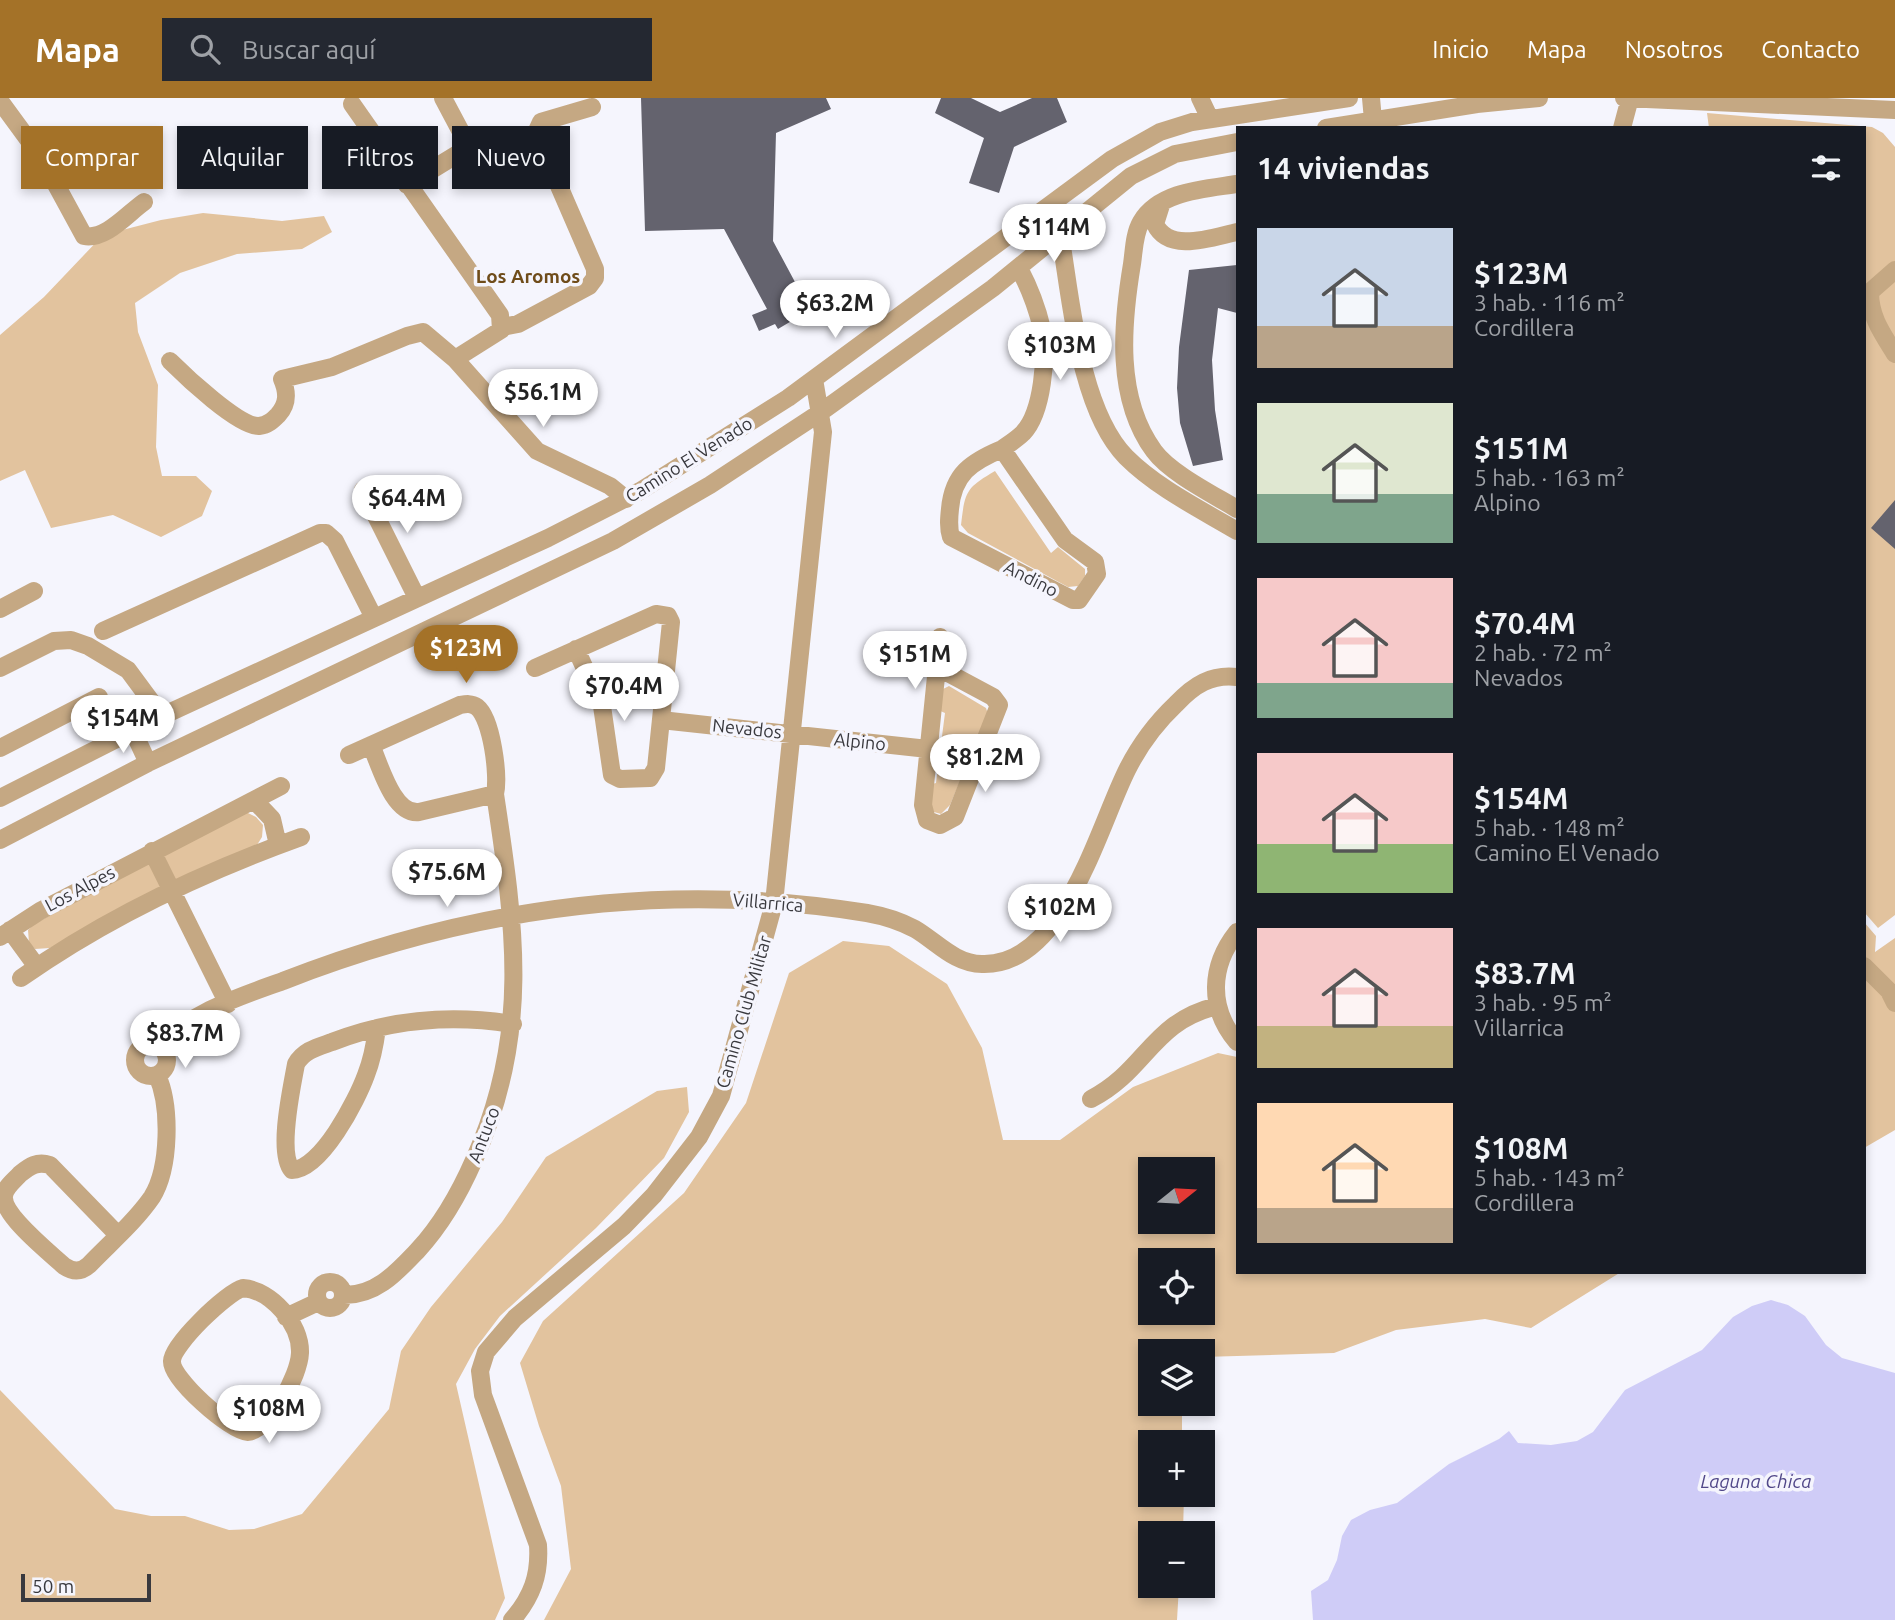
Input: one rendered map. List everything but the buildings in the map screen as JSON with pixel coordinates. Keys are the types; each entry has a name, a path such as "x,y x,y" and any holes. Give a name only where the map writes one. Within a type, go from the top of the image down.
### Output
{"street":[{"path":"438,166 469,147 443,98"},
{"path":"1200,98 1210,119"},
{"name":"Camino El Venado","path":"0,798 162,716 626,499 814,379 1112,159 1160,132 1210,119 1349,98"},
{"path":"1371,98 1372,124"},
{"path":"1349,126 1477,104 1539,98"},
{"path":"1622,126 1628,98 1889,110"},
{"path":"0,101 41,157 84,236 92,238 102,235 144,202"},
{"path":"352,104 367,126"},
{"path":"455,359 497,334 502,327 525,320 589,286 595,278 595,269 536,133 541,122 592,107"},
{"name":"Camino El Venado","path":"0,840 148,763 602,547 710,485 821,412 1019,268 1145,167 1190,150 1236,142"},
{"path":"1236,184 1195,191 1163,202 1141,223 1135,243 1123,333 1130,389 1137,417 1155,452 1173,468 1236,508"},
{"path":"409,189 500,315 502,327"},
{"path":"1163,202 1155,225 1164,237 1180,242 1236,232"},
{"path":"1060,234 1090,395 1105,424 1124,455 1149,478 1236,530"},
{"name":"Andino","path":"1002,449 1065,540 1095,562 1097,574 1079,600 1073,600 951,537 951,492 956,481 984,458 1002,449 1024,432 1036,413 1042,373 1042,331 1031,290 1019,268"},
{"path":"1892,342 1872,315 1870,292 1895,270"},
{"path":"170,362 214,401 253,425 268,424 285,407 286,392 282,379 332,367 418,332 429,335 455,359 537,451 610,485 626,499"},
{"name":"Camino Club Militar","path":"512,1620 534,1585 540,1567 538,1545 483,1395 480,1371 486,1352 515,1318 624,1226 654,1195 699,1137 720,1096 774,903 823,432 814,379"},
{"path":"363,490 417,598"},
{"path":"103,631 320,533 326,533 335,541 374,618"},
{"path":"0,609 34,591"},
{"path":"535,668 576,649 656,614 666,614 670,618 670,626 661,720 653,775 647,779 614,777 610,768 602,706 576,649"},
{"path":"937,667 993,697 999,705 955,817 944,824 928,820 923,809 928,750 940,637"},
{"path":"0,668 54,641 71,640 88,646 128,670 162,716"},
{"name":"Villarrica","path":"157,1075 142,1074 135,1061 141,1048 150,1044 160,1047 182,1027 228,1004 359,953 439,930 510,915 583,904 657,898 774,903 864,913 895,920 956,958 972,963 1002,963 1021,955 1038,940 1067,900 1097,844 1128,769 1145,740 1167,713 1196,685 1217,676 1236,677"},
{"path":"0,748 99,697"},
{"name":"Antuco","path":"286,1317 318,1302 317,1289 326,1282 338,1284 343,1295 365,1292 385,1282 424,1243 446,1213 470,1170 494,1110 505,1072 513,1024 515,970 495,794 497,780 488,729 477,707 471,704 460,705 371,745"},
{"name":"Nevados","path":"661,720 792,733"},
{"path":"132,731 148,763"},
{"name":"Alpino","path":"792,733 928,750"},
{"path":"349,755 371,745 397,802 407,811 419,812 495,794"},
{"name":"Los Alpes","path":"37,967 5,933 40,911 152,851 281,786"},
{"path":"254,800 272,819 278,845"},
{"path":"22,978 172,890 301,837"},
{"path":"152,851 228,1004"},
{"path":"1236,933 1227,946 1216,976 1217,1006 1236,1041"},
{"path":"1866,968 1889,991 1895,1003"},
{"path":"1091,1099 1129,1074 1159,1036 1179,1020 1193,1012 1217,1006"},
{"path":"377,1028 368,1070 346,1115 315,1159 303,1168 292,1170 287,1163 285,1146 299,1058 310,1050 377,1028 435,1018 513,1024"},
{"path":"118,1235 50,1165 40,1163 30,1166 6,1189 6,1210 69,1270 85,1269 118,1235 152,1196 159,1180 167,1114 166,1100 157,1075 165,1069 167,1060 160,1047"},
{"path":"237,1290 258,1292 277,1305 286,1317 298,1338 299,1364 276,1408 263,1425 253,1431 241,1432 229,1426 173,1370 173,1354 177,1348 227,1296 237,1290"}],"shaded area":[{"path":"1707,113 1860,126 1709,126"},
{"path":"1866,126 1883,133 1895,147 1895,915 1878,928 1866,914"},
{"path":"203,213 282,221 324,216 332,232 302,249 237,254 180,273 135,303 138,332 158,385 156,447 162,476 196,476 212,491 202,516 161,537 113,515 51,528 25,470 0,481 0,335 44,297 103,235 161,220"},
{"path":"995,471 1051,553 1058,547 1085,569 1085,576 1078,586 1068,587 968,533 961,525 969,492 978,482"},
{"path":"949,686 986,708 988,714 950,805 941,814 934,812 930,806 929,785 936,783 945,713 938,710 943,689"},
{"path":"246,812 256,817 263,825 262,837 257,845 50,948 35,949 29,943 28,930 34,924"},
{"path":"1866,924 1876,936 1875,952 1895,938 1895,1130 1866,1147"},
{"path":"843,941 889,946 947,984 982,1048 1003,1140 1060,1140 1133,1087 1218,1053 1236,1057 1236,1274 1618,1274 1531,1328 1485,1319 1396,1330 1334,1353 1215,1357 1215,1339 1138,1339 1138,1416 1182,1416 1182,1430 1138,1430 1138,1507 1184,1507 1183,1521 1138,1521 1138,1598 1178,1598 1177,1620 544,1620 571,1569 561,1486 520,1363 543,1321 684,1193 746,1103 789,973"},
{"path":"687,1087 689,1112 664,1158 596,1228 500,1316 475,1349 456,1384 505,1598 495,1620 0,1620 0,1390 115,1509 151,1516 185,1516 229,1530 254,1529 302,1514 389,1409 401,1351 431,1307 502,1222 546,1157 657,1091"}],"water":[{"name":"Laguna Chica","path":"1771,1300 1788,1305 1805,1316 1826,1345 1842,1358 1895,1373 1895,1620 1313,1620 1311,1591 1328,1580 1337,1560 1342,1536 1351,1520 1370,1510 1397,1503 1449,1464 1499,1439 1509,1431 1518,1443 1551,1445 1577,1441 1593,1432 1625,1390 1702,1350 1733,1317 1752,1306"}],"district":[{"name":"Los Aromos","path":"528,276"}]}
